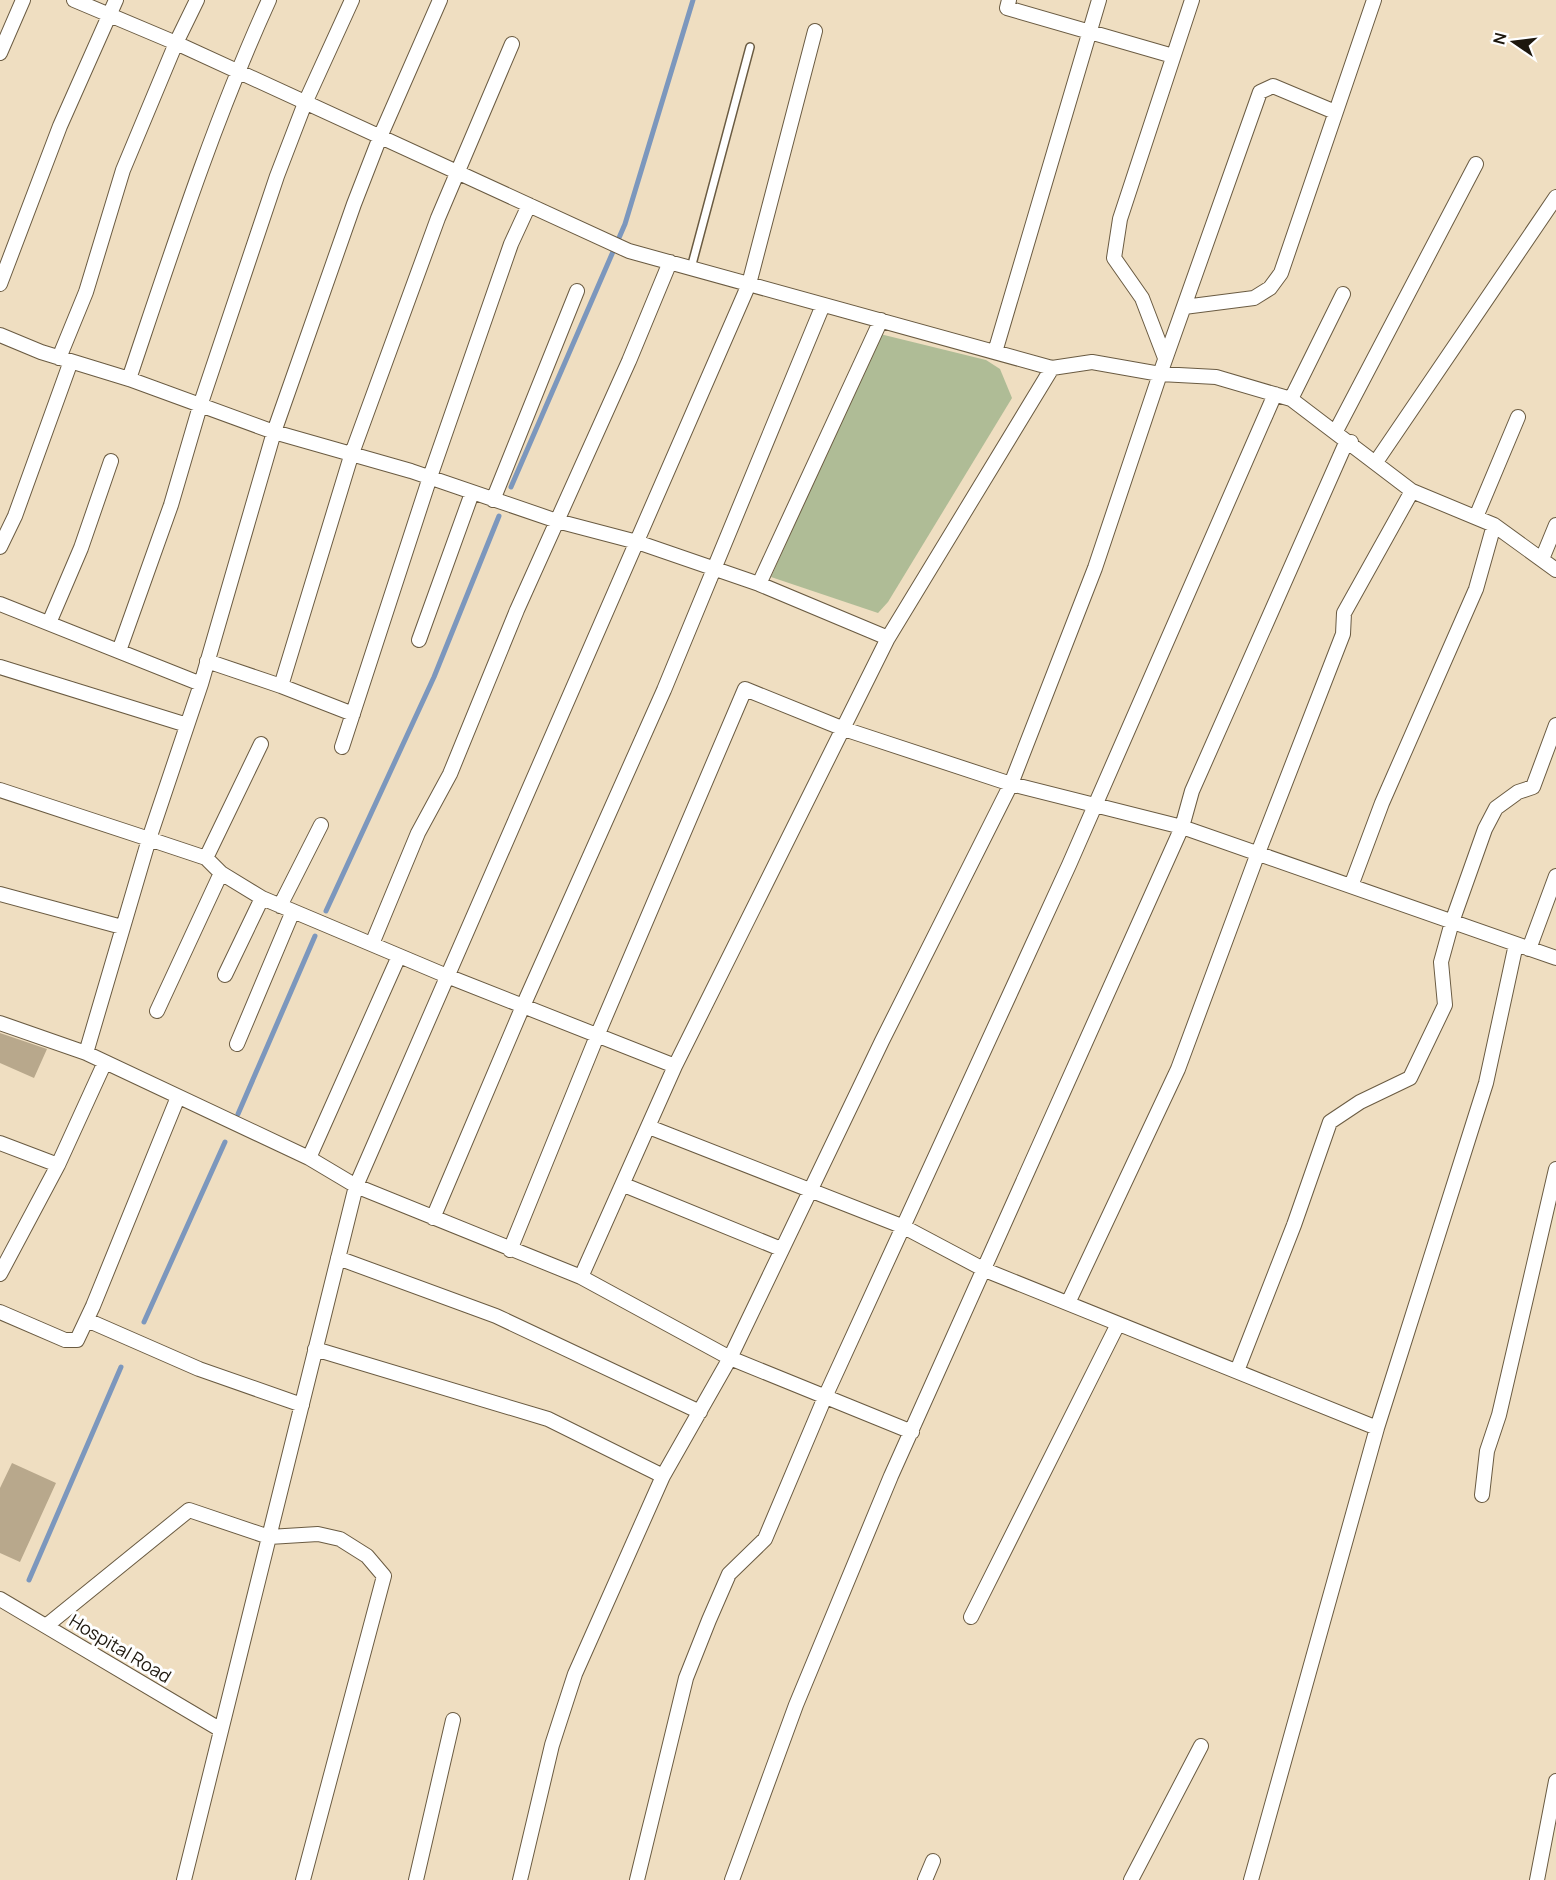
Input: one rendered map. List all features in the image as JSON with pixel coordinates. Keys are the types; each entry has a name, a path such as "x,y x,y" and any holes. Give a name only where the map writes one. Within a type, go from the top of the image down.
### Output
{"street":[{"path":"0,53 23,0"},
{"path":"74,0 176,43 629,251 1052,368 1092,362 1160,374 1216,377 1291,399 1351,442 1412,491 1494,525 1556,570"},
{"path":"0,284 60,126 116,0"},
{"path":"0,548 15,516 123,170 176,43 197,0"},
{"path":"129,379 193,190 237,71 269,0"},
{"path":"119,651 171,505 200,406 277,176 305,103 352,0"},
{"path":"86,1053 149,838 201,684 274,432 380,137 440,0"},
{"path":"1009,0 1007,8 1173,56"},
{"path":"995,352 1099,0"},
{"path":"1165,358 1142,298 1114,258 1120,219 1192,0"},
{"path":"1184,307 1254,298 1270,288 1281,273 1374,0"},
{"path":"184,1880 356,1186 749,284 815,30"},
{"path":"281,686 351,456 457,172 512,44"},
{"path":"520,1880 552,1745 575,1674 663,1476 730,1358 1011,784 1095,568 1165,358 1260,92 1273,86 1335,112"},
{"path":"1336,431 1476,164"},
{"path":"1376,462 1556,197"},
{"path":"342,747 430,477 511,244 529,205"},
{"path":"372,944 418,833 450,774 517,610 629,361 670,262"},
{"path":"493,500 577,291"},
{"path":"1291,399 1343,294"},
{"path":"433,1218 523,1006 664,690 823,305"},
{"path":"759,584 881,320"},
{"path":"0,335 274,432 430,477 557,521 637,542 759,584 888,638"},
{"path":"581,1277 624,1185 675,1066 888,638 1052,368"},
{"path":"638,1880 686,1678 709,1620 729,1574 765,1539 825,1397 1069,865 1094,804 1201,568 1275,394"},
{"path":"1476,517 1518,417"},
{"path":"732,1880 796,1705 912,1432 1182,827 1202,770 1345,445 1351,442"},
{"path":"49,623 81,548 111,461"},
{"path":"1068,1303 1178,1069 1258,853 1343,634 1344,613 1412,491"},
{"path":"419,640 472,493"},
{"path":"1352,886 1382,803 1476,589 1494,525"},
{"path":"1542,559 1556,525"},
{"path":"0,604 201,684"},
{"path":"207,661 353,714"},
{"path":"0,667 187,725"},
{"path":"510,1250 597,1036 745,689 844,729 1011,784 1182,827 1556,958"},
{"path":"1237,1371 1294,1225 1330,1122 1360,1102 1410,1078 1446,1005 1441,962 1452,922 1485,829 1496,808 1518,792 1533,787 1556,725"},
{"path":"206,858 261,744"},
{"path":"0,790 206,858 221,873 262,898 447,976 675,1066"},
{"path":"237,1044 287,908 321,825"},
{"path":"157,1011 221,873"},
{"path":"1251,1880 1377,1428 1486,1083 1522,947 1556,876"},
{"path":"0,894 123,927"},
{"path":"225,975 262,898"},
{"path":"309,1158 399,956"},
{"path":"0,1023 86,1053 309,1158 356,1186 581,1277 730,1358 912,1432"},
{"path":"0,1274 58,1165 105,1062"},
{"path":"0,1312 65,1340 77,1340 178,1097"},
{"path":"649,1127 904,1227 985,1270 1377,1428"},
{"path":"0,1143 58,1165"},
{"path":"1482,1495 1487,1451 1499,1415 1556,1169"},
{"path":"624,1185 782,1249"},
{"path":"338,1258 496,1316 700,1412"},
{"path":"87,1320 200,1369 302,1405"},
{"path":"971,1617 1118,1324"},
{"path":"315,1349 548,1419 663,1476"},
{"path":"46,1626 189,1510 269,1537 318,1534 340,1539 367,1556 384,1576 303,1880"},
{"name":"Hospital Road","path":"0,1599 221,1730"},
{"path":"416,1880 453,1720"},
{"path":"1131,1880 1201,1746"},
{"path":"1538,1880 1556,1781"},
{"path":"925,1880 933,1861"}],"lane":[{"path":"691,268 750,47"}],"green space":[{"path":"880,334 986,360 1000,369 1012,398 888,602 878,613 771,577"}],"building":[{"path":"0,1033 47,1049 34,1078 0,1063"},
{"path":"12,1463 56,1483 20,1562 0,1553 0,1488"}],"waterway":[{"path":"511,487 625,224 693,0"},
{"path":"326,911 434,677 499,516"},
{"path":"238,1114 315,936"},
{"path":"144,1322 225,1142"},
{"path":"29,1580 121,1367"}]}
